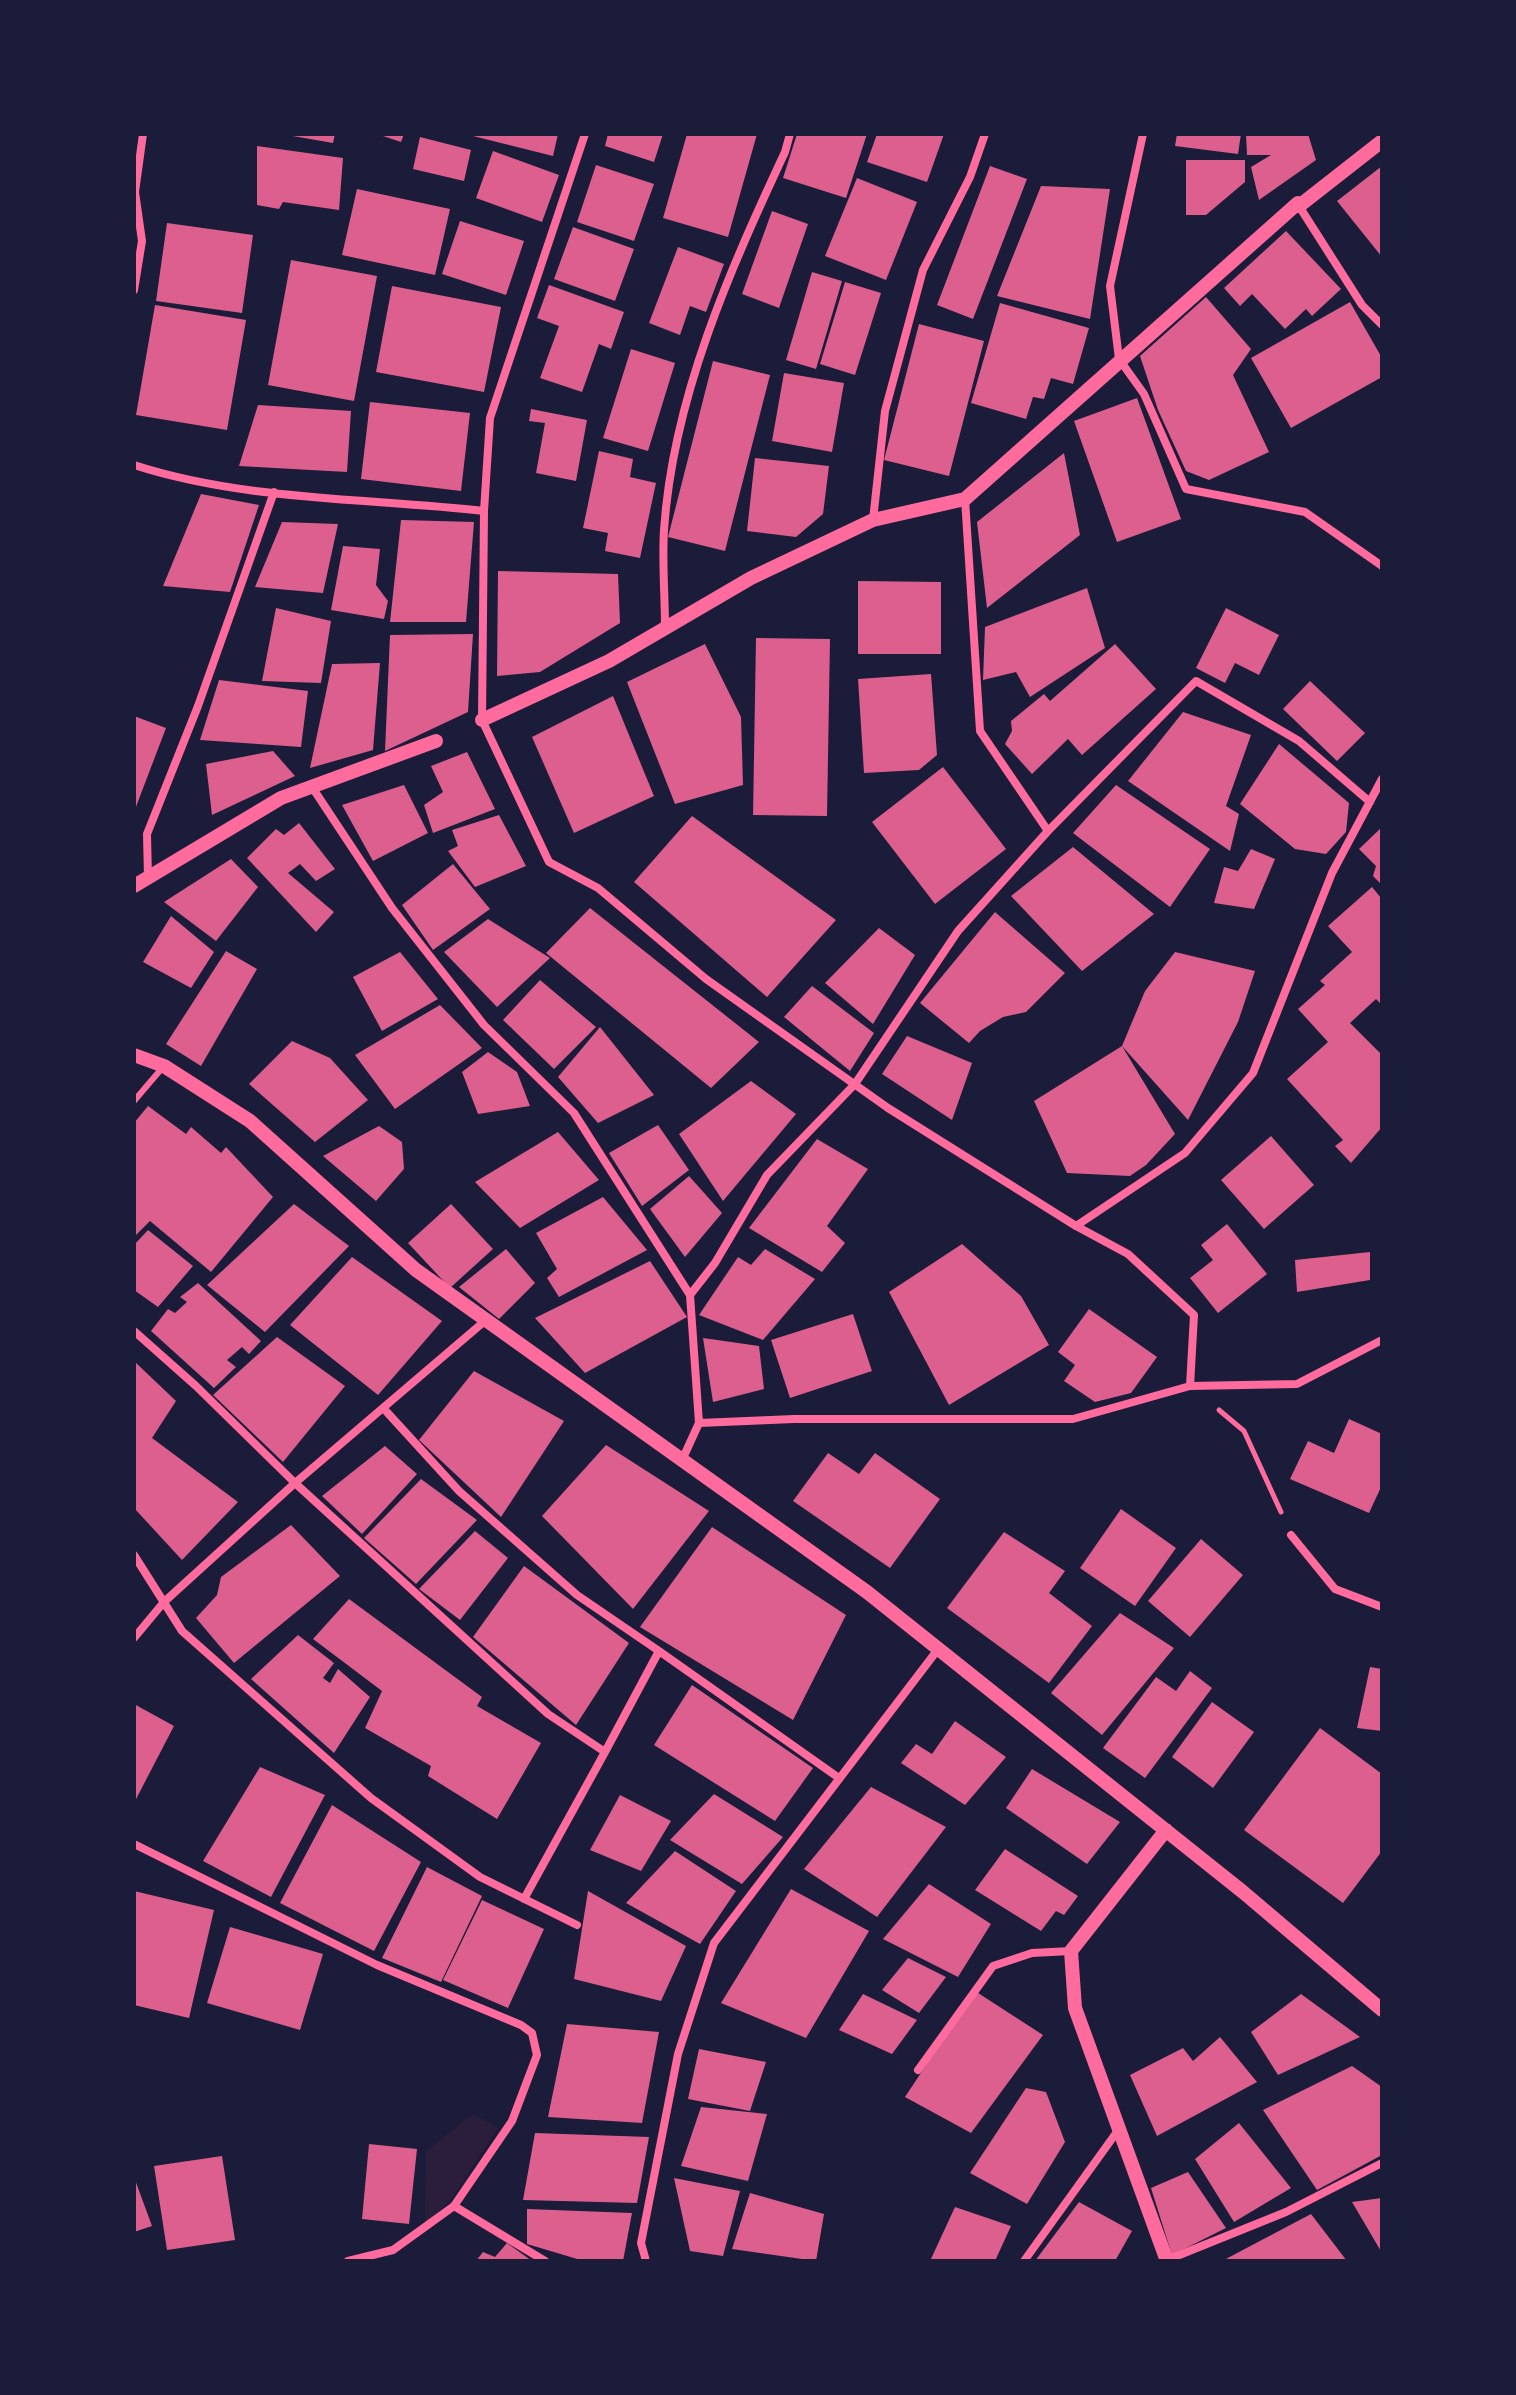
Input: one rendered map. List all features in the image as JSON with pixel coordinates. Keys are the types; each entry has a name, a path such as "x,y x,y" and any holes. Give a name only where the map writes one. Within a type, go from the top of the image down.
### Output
{"street":[{"path":"134,290 142,241 135,192 143,134"},
{"path":"585,134 490,418 484,511 482,720 549,862 598,888 706,979 855,1084 1076,1226 1128,1254 1194,1315 1190,1386"},
{"path":"665,629 664,529 679,430 730,268 785,152 790,134"},
{"path":"873,520 885,411 923,270 970,177 985,134"},
{"path":"1143,134 1110,286 1119,359 1144,394 1186,489 1305,512 1382,566"},
{"path":"1299,206 1382,141"},
{"path":"482,720 609,661 751,578 873,520 965,499 1298,203 1362,305 1382,325"},
{"path":"134,465 164,475 274,492 484,511"},
{"path":"148,878 147,834 198,706 274,492"},
{"path":"965,499 980,731 994,756 1048,831"},
{"path":"690,1295 715,1263 767,1175 855,1084 958,931 1048,831 1196,681 1299,741 1370,802"},
{"path":"134,886 281,798 436,741"},
{"path":"1076,1226 1185,1153 1253,1073 1332,873 1382,779"},
{"path":"312,787 392,908 484,1025 574,1113 690,1295 699,1423 683,1458"},
{"path":"134,1055 164,1066 250,1121 416,1270 836,1568 1166,1830 1382,2010"},
{"path":"134,1638 164,1602 295,1483 385,1410 487,1319"},
{"path":"134,1331 548,1714 605,1752"},
{"path":"699,1423 794,1419 1073,1419 1190,1386 1297,1384 1382,1340"},
{"path":"385,1410 482,1512 577,1595 839,1778"},
{"path":"1291,1535 1335,1589 1382,1607"},
{"path":"134,1555 182,1631 371,1798 480,1877 577,1925"},
{"path":"646,2261 641,2243 678,2054 714,1943 939,1648"},
{"path":"524,1899 659,1651"},
{"path":"1166,1830 1071,1951 1075,2008 1167,2260 1286,2212 1382,2163"},
{"path":"134,1844 377,1965 532,2033 537,2055 512,2121 454,2206 393,2250 348,2261"},
{"path":"918,2070 993,1966 1032,1953 1071,1951"},
{"path":"1024,2261 1119,2129"},
{"path":"454,2206 545,2261"}],"lane":[{"path":"134,1101 164,1066"}],"path":[{"path":"1190,1386 1244,1431 1291,1535"}],"shaded area":[{"path":"473,2114 498,2128 450,2201 425,2223 426,2151"}],"building":[{"path":"281,134 335,134 333,143"},
{"path":"377,134 404,134 401,142"},
{"path":"465,134 558,134 553,156"},
{"path":"608,134 663,134 654,162 605,146"},
{"path":"687,134 757,134 728,237 663,218"},
{"path":"797,134 867,134 846,198 783,178"},
{"path":"877,134 944,134 927,182 867,162"},
{"path":"1177,134 1241,134 1238,154 1175,146"},
{"path":"1246,134 1308,134 1316,160 1259,200 1251,167 1271,155 1247,155"},
{"path":"420,137 471,150 464,181 413,169"},
{"path":"257,146 343,158 339,210 283,202 279,209 257,205"},
{"path":"493,151 559,175 542,222 476,198"},
{"path":"1186,160 1245,160 1245,182 1206,215 1186,215"},
{"path":"596,165 654,184 634,241 577,222"},
{"path":"990,166 1027,179 973,319 937,305"},
{"path":"1382,166 1382,257 1337,201"},
{"path":"857,178 917,202 886,280 825,256"},
{"path":"1041,186 1110,189 1090,319 997,296"},
{"path":"357,189 450,209 435,275 342,255"},
{"path":"772,211 808,224 779,308 742,294"},
{"path":"460,221 524,241 506,295 442,274"},
{"path":"167,223 253,235 242,313 156,301"},
{"path":"573,227 634,249 615,301 554,279"},
{"path":"1286,231 1341,289 1312,316 1306,309 1285,329 1252,294 1240,306 1224,288"},
{"path":"678,247 724,264 706,312 690,306 680,335 649,323"},
{"path":"291,260 377,276 354,401 268,385"},
{"path":"812,272 842,281 816,369 786,360"},
{"path":"845,282 881,293 855,375 820,364"},
{"path":"549,285 624,312 611,349 599,344 582,392 540,378 559,326 537,318"},
{"path":"392,286 501,307 484,392 376,372"},
{"path":"1206,297 1251,349 1233,375 1269,452 1209,480 1186,471 1158,410 1140,356"},
{"path":"1350,302 1382,358 1382,377 1291,428 1251,358"},
{"path":"1000,303 1089,328 1073,384 1051,378 1044,399 1033,397 1026,419 971,403"},
{"path":"155,305 246,320 227,430 136,415"},
{"path":"919,324 984,341 949,476 884,460"},
{"path":"631,349 675,363 648,451 603,438"},
{"path":"713,361 770,375 725,551 668,537"},
{"path":"784,373 844,383 832,452 772,441"},
{"path":"1137,398 1181,519 1117,542 1074,421"},
{"path":"370,402 470,413 461,491 361,479"},
{"path":"258,405 351,411 347,472 239,466"},
{"path":"531,409 587,420 576,481 536,473 545,423 529,421"},
{"path":"599,451 633,459 630,477 656,483 640,558 605,551 608,533 583,528"},
{"path":"1064,453 1080,535 987,608 977,522"},
{"path":"755,458 829,466 823,514 796,537 747,531"},
{"path":"201,494 259,505 230,592 163,586"},
{"path":"401,520 474,522 466,622 390,622"},
{"path":"282,522 338,524 323,593 255,587"},
{"path":"343,546 380,549 376,585 388,601 384,619 331,610"},
{"path":"498,571 618,574 620,623 540,672 497,676"},
{"path":"858,581 941,582 941,654 858,654"},
{"path":"1087,588 1105,648 1030,697 1016,672 983,680 985,627"},
{"path":"276,608 331,621 321,683 262,681"},
{"path":"1226,608 1279,635 1259,675 1235,663 1225,683 1196,668"},
{"path":"473,634 468,712 385,751 390,635"},
{"path":"756,638 830,639 827,816 753,815"},
{"path":"705,644 741,717 743,785 675,804 627,682"},
{"path":"1115,644 1156,689 1082,755 1068,739 1032,774 1005,744 1012,731 1011,721 1044,694 1050,701"},
{"path":"380,663 373,750 310,768 332,664"},
{"path":"931,674 937,755 919,770 864,773 858,679"},
{"path":"219,680 308,691 301,747 200,740"},
{"path":"1310,681 1365,733 1337,761 1283,709"},
{"path":"613,696 654,796 574,833 532,737"},
{"path":"1183,712 1251,735 1226,806 1239,814 1230,851 1128,781"},
{"path":"134,716 166,728 134,812"},
{"path":"1279,744 1349,803 1346,832 1326,854 1295,849 1240,804"},
{"path":"273,751 295,776 212,815 206,764"},
{"path":"467,752 495,809 433,833 424,805 443,792 431,766"},
{"path":"943,767 1006,849 935,904 872,822"},
{"path":"404,785 428,833 373,861 342,805"},
{"path":"1116,785 1210,849 1170,907 1073,833"},
{"path":"499,815 526,866 475,887 448,851 458,846 452,830"},
{"path":"692,816 836,920 767,997 634,882"},
{"path":"299,823 335,869 316,881 300,864 288,873 334,912 316,932 247,858 276,829 284,835"},
{"path":"1382,827 1382,885 1373,876 1376,866 1359,849"},
{"path":"1073,847 1154,914 1082,971 1011,896"},
{"path":"1251,849 1275,859 1254,909 1214,903 1224,867 1238,871"},
{"path":"231,859 258,887 216,941 164,902"},
{"path":"453,864 490,909 433,950 402,905"},
{"path":"1372,887 1382,899 1382,1005 1376,999 1350,1023 1382,1055 1382,1127 1351,1163 1335,1146 1343,1140 1287,1079 1328,1042 1298,1009 1325,985 1320,981 1352,952 1328,926"},
{"path":"590,908 759,1042 711,1088 546,953"},
{"path":"995,912 1065,973 1026,1012 1003,1017 980,1031 969,1043 920,1003"},
{"path":"171,916 214,952 191,988 143,962"},
{"path":"488,919 550,958 497,1007 444,952"},
{"path":"879,928 915,955 873,1024 825,983"},
{"path":"226,951 257,969 201,1066 166,1044"},
{"path":"400,952 438,999 382,1031 353,977"},
{"path":"1175,952 1255,971 1238,1022 1188,1120 1122,1046 1145,991"},
{"path":"540,980 596,1027 554,1069 503,1020"},
{"path":"812,986 874,1033 850,1071 784,1017"},
{"path":"440,1005 482,1048 395,1109 355,1055"},
{"path":"600,1027 654,1095 598,1123 558,1077"},
{"path":"907,1036 972,1063 952,1120 882,1074"},
{"path":"292,1041 330,1058 368,1100 315,1142 249,1084"},
{"path":"1122,1046 1175,1134 1146,1165 1130,1176 1067,1173 1034,1101"},
{"path":"488,1052 517,1072 530,1106 478,1114 462,1072"},
{"path":"751,1081 796,1114 723,1201 679,1134"},
{"path":"148,1106 186,1134 191,1127 221,1153 226,1147 273,1197 211,1272 150,1221 134,1237 134,1123"},
{"path":"658,1125 689,1170 642,1206 609,1153"},
{"path":"379,1126 402,1142 404,1169 376,1201 323,1156"},
{"path":"558,1132 599,1180 520,1228 475,1182"},
{"path":"1271,1136 1314,1185 1264,1229 1221,1180"},
{"path":"817,1139 868,1169 827,1226 845,1243 822,1272 749,1228"},
{"path":"689,1176 722,1213 685,1257 650,1209"},
{"path":"603,1197 647,1250 559,1297 547,1278 557,1269 536,1233"},
{"path":"294,1204 349,1246 265,1332 207,1285"},
{"path":"451,1204 493,1249 450,1288 408,1243"},
{"path":"1227,1224 1267,1274 1218,1313 1190,1278 1213,1260 1201,1245"},
{"path":"148,1230 193,1266 158,1307 134,1290 134,1245"},
{"path":"962,1244 1021,1296 1049,1345 949,1405 889,1292"},
{"path":"506,1249 535,1283 499,1319 459,1287"},
{"path":"765,1249 815,1279 763,1340 699,1315 738,1257 751,1265"},
{"path":"1370,1252 1370,1280 1297,1292 1295,1260"},
{"path":"352,1257 442,1321 378,1395 290,1325"},
{"path":"650,1261 687,1317 585,1373 535,1318"},
{"path":"198,1283 261,1341 249,1354 242,1347 227,1360 236,1367 214,1388 151,1331 168,1309 175,1313 187,1302 180,1297"},
{"path":"1089,1309 1157,1357 1131,1393 1095,1402 1064,1381 1075,1365 1058,1352"},
{"path":"853,1314 872,1371 790,1398 771,1340"},
{"path":"277,1337 345,1386 283,1462 213,1395"},
{"path":"703,1338 759,1346 764,1389 713,1402"},
{"path":"134,1361 176,1401 152,1438 238,1502 182,1560 134,1508"},
{"path":"474,1371 564,1421 501,1517 419,1440"},
{"path":"1349,1419 1382,1434 1382,1485 1369,1513 1290,1479 1308,1441 1334,1453"},
{"path":"606,1445 709,1511 633,1609 542,1516"},
{"path":"385,1446 417,1474 362,1534 322,1496"},
{"path":"828,1453 859,1474 875,1453 940,1499 890,1568 793,1501"},
{"path":"421,1479 477,1520 416,1584 364,1538"},
{"path":"1121,1509 1176,1548 1135,1606 1080,1568"},
{"path":"291,1525 340,1576 234,1663 196,1618 217,1595 221,1577"},
{"path":"712,1527 846,1615 793,1720 640,1627"},
{"path":"475,1531 508,1558 460,1620 419,1589"},
{"path":"1004,1532 1065,1571 1049,1593 1092,1626 1049,1683 947,1608"},
{"path":"1201,1539 1243,1575 1190,1637 1148,1601"},
{"path":"524,1566 629,1643 576,1725 473,1637"},
{"path":"349,1599 482,1697 477,1706 541,1743 497,1819 428,1776 431,1766 365,1728 382,1691 313,1639"},
{"path":"1120,1613 1174,1648 1102,1735 1051,1693"},
{"path":"298,1635 334,1663 323,1678 330,1683 338,1669 370,1697 334,1753 251,1679"},
{"path":"1370,1667 1382,1669 1382,1731 1357,1728"},
{"path":"1190,1671 1212,1688 1145,1778 1103,1748 1156,1677 1176,1691"},
{"path":"692,1685 813,1768 775,1821 654,1745"},
{"path":"1212,1702 1254,1732 1213,1788 1172,1757"},
{"path":"134,1704 174,1726 134,1803"},
{"path":"955,1721 1006,1757 965,1805 901,1763 916,1744 932,1754"},
{"path":"1320,1728 1382,1774 1382,1851 1343,1903 1244,1830"},
{"path":"260,1767 325,1795 271,1897 203,1861"},
{"path":"1032,1769 1120,1822 1087,1864 1006,1808"},
{"path":"871,1787 946,1827 877,1917 804,1869"},
{"path":"714,1794 783,1837 742,1884 670,1840"},
{"path":"620,1795 671,1821 641,1871 590,1850"},
{"path":"332,1805 421,1862 374,1951 280,1903"},
{"path":"1005,1849 1078,1896 1064,1915 1056,1911 1041,1931 975,1890"},
{"path":"675,1851 736,1891 700,1944 626,1903"},
{"path":"427,1867 482,1896 441,1982 382,1958"},
{"path":"929,1884 991,1924 958,1977 883,1939"},
{"path":"791,1889 869,1931 806,2038 721,2003"},
{"path":"134,1891 214,1910 189,2018 134,2005"},
{"path":"588,1891 686,1946 661,2001 574,1979"},
{"path":"482,1900 544,1929 508,2008 443,1980"},
{"path":"230,1927 323,1954 300,2030 207,2003"},
{"path":"908,1958 946,1977 919,2013 882,1990"},
{"path":"975,1991 1043,2035 971,2133 905,2097"},
{"path":"863,1994 917,2020 892,2054 839,2030"},
{"path":"1301,1994 1360,2037 1278,2075 1251,2032"},
{"path":"567,2024 659,2032 642,2123 548,2117"},
{"path":"1220,2037 1257,2082 1157,2136 1130,2075 1183,2048 1193,2061"},
{"path":"699,2049 766,2062 750,2111 688,2099"},
{"path":"1352,2066 1382,2087 1382,2155 1317,2190 1263,2110"},
{"path":"1026,2088 1046,2092 1065,2142 1027,2204 970,2173"},
{"path":"701,2107 767,2114 748,2181 681,2166"},
{"path":"1239,2123 1291,2188 1234,2222 1195,2159"},
{"path":"535,2133 649,2137 637,2203 523,2200"},
{"path":"369,2144 417,2149 409,2224 362,2219"},
{"path":"222,2156 235,2240 167,2250 154,2166"},
{"path":"1188,2172 1226,2228 1172,2255 1151,2188"},
{"path":"134,2177 152,2226 134,2232"},
{"path":"674,2178 740,2191 723,2256 690,2251"},
{"path":"750,2193 824,2214 816,2261 732,2249"},
{"path":"1382,2198 1382,2253 1352,2202"},
{"path":"1079,2202 1132,2231 1115,2261 1035,2261"},
{"path":"955,2207 1011,2226 995,2261 930,2261"},
{"path":"527,2209 632,2213 623,2261 584,2261 527,2244"},
{"path":"1311,2214 1347,2261 1222,2261"},
{"path":"507,2243 532,2261 476,2261 483,2252 495,2257"}]}
